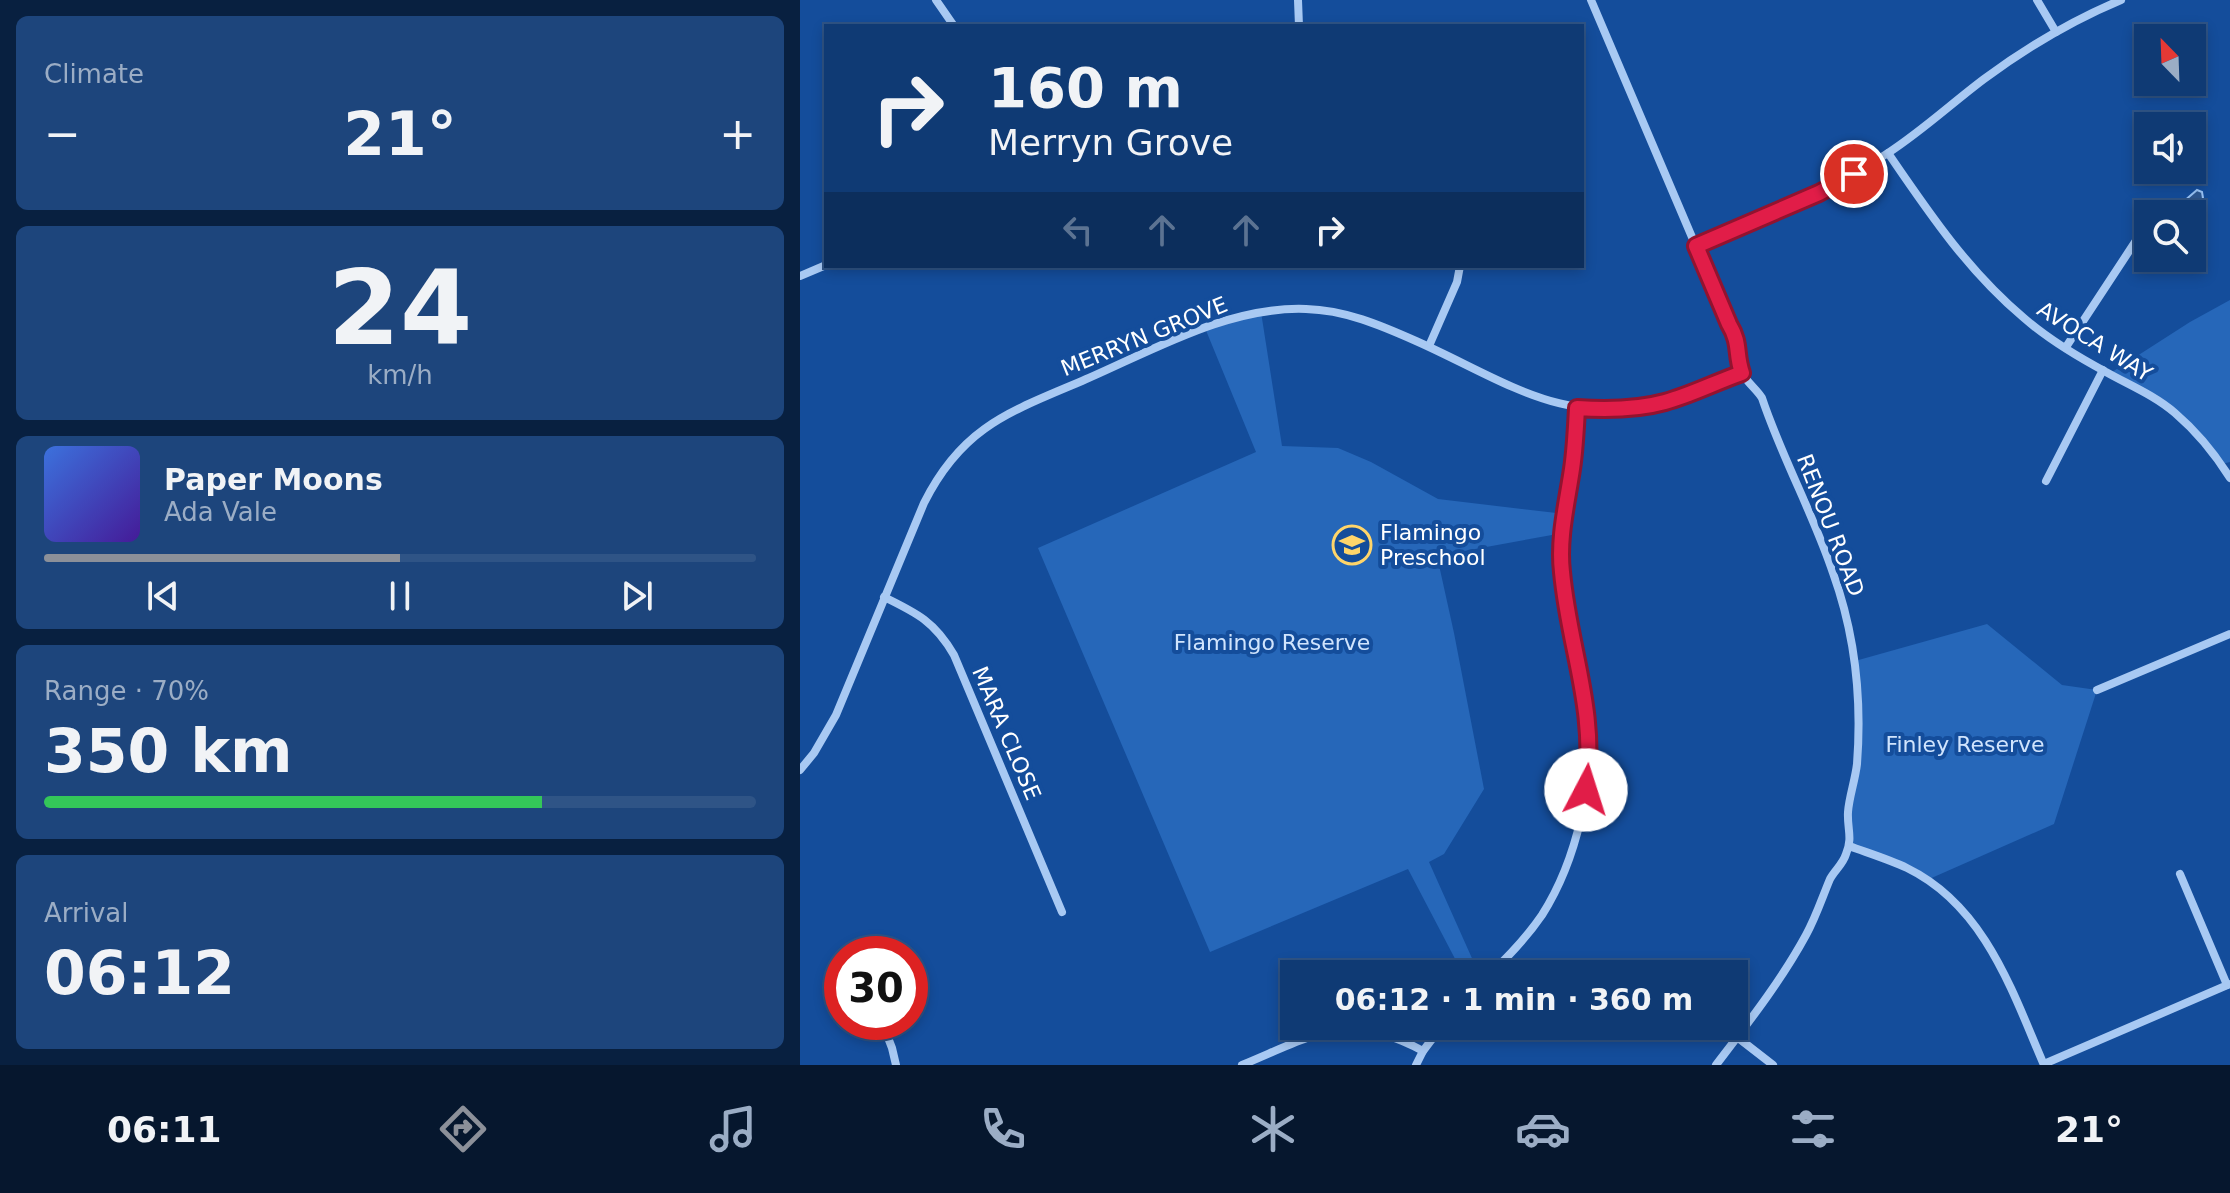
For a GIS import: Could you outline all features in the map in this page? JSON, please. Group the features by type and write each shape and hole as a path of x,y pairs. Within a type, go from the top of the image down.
{"street":[{"path":"936,0 953,24"},
{"path":"1298,0 1299,24"},
{"name":"RENOU ROAD","path":"1591,0 1736,335 1742,373 1762,398 1823,545 1841,598 1855,661 1859,715 1856,767 1848,812 1849,846 1844,861 1831,877 1806,936 1748,1022"},
{"path":"2037,0 2056,32"},
{"path":"1696,246 1819,193 1888,153 2007,62 2056,32 2121,0"},
{"name":"AVOCA WAY","path":"1888,153 1964,260 2025,319 2174,413 2202,440 2230,478"},
{"path":"2066,347 2134,244"},
{"path":"800,276 824,266"},
{"path":"1429,346 1457,282 1460,268"},
{"name":"MERRYN GROVE","path":"800,770 814,753 836,715 924,503 943,471 969,440 997,419 1017,409 1195,332 1251,314 1276,310 1325,310 1373,322 1528,395 1577,408 1619,409 1655,405 1742,373"},
{"path":"2046,481 2103,370"},
{"path":"1504,960 1542,914 1552,896 1570,854 1582,814 1589,756 1588,718 1561,558 1577,408"},
{"name":"MARA CLOSE","path":"884,597 927,620 954,655 1062,912"},
{"path":"2097,690 2230,634"},
{"path":"1849,846 1921,876 1940,889 1973,922 1999,961 2044,1064 2229,984 2180,874"},
{"path":"1242,1065 1325,1032 1349,1029 1377,1031 1423,1051"},
{"path":"889,1040 896,1065"},
{"path":"1416,1065 1431,1040"},
{"name":"RENOU ROAD","path":"1716,1065 1735,1040"},
{"path":"1741,1040 1773,1065"}],"green space":[{"path":"2230,300 2230,462 2222,464 2174,413 2109,374"},
{"name":"Flamingo Reserve","path":"1261,312 1282,446 1338,448 1371,462 1438,499 1565,514 1563,533 1437,556 1484,789 1444,854 1429,862 1473,960 1456,960 1408,869 1210,952 1038,548 1256,452 1205,328"},
{"name":"Finley Reserve","path":"1987,624 2062,685 2097,690 2054,824 1927,880 1849,846 1856,767 1855,661"}],"shaded area":[{"path":"2197,190 2202,192 2201,200 2185,200"}],"place":[{"name":"Flamingo Preschool","path":"1352,545"}],"route":[{"path":"1586,790 1588,718 1561,558 1577,408 1619,409 1655,405 1742,373 1736,335 1696,246 1819,193 1854,174"}]}
